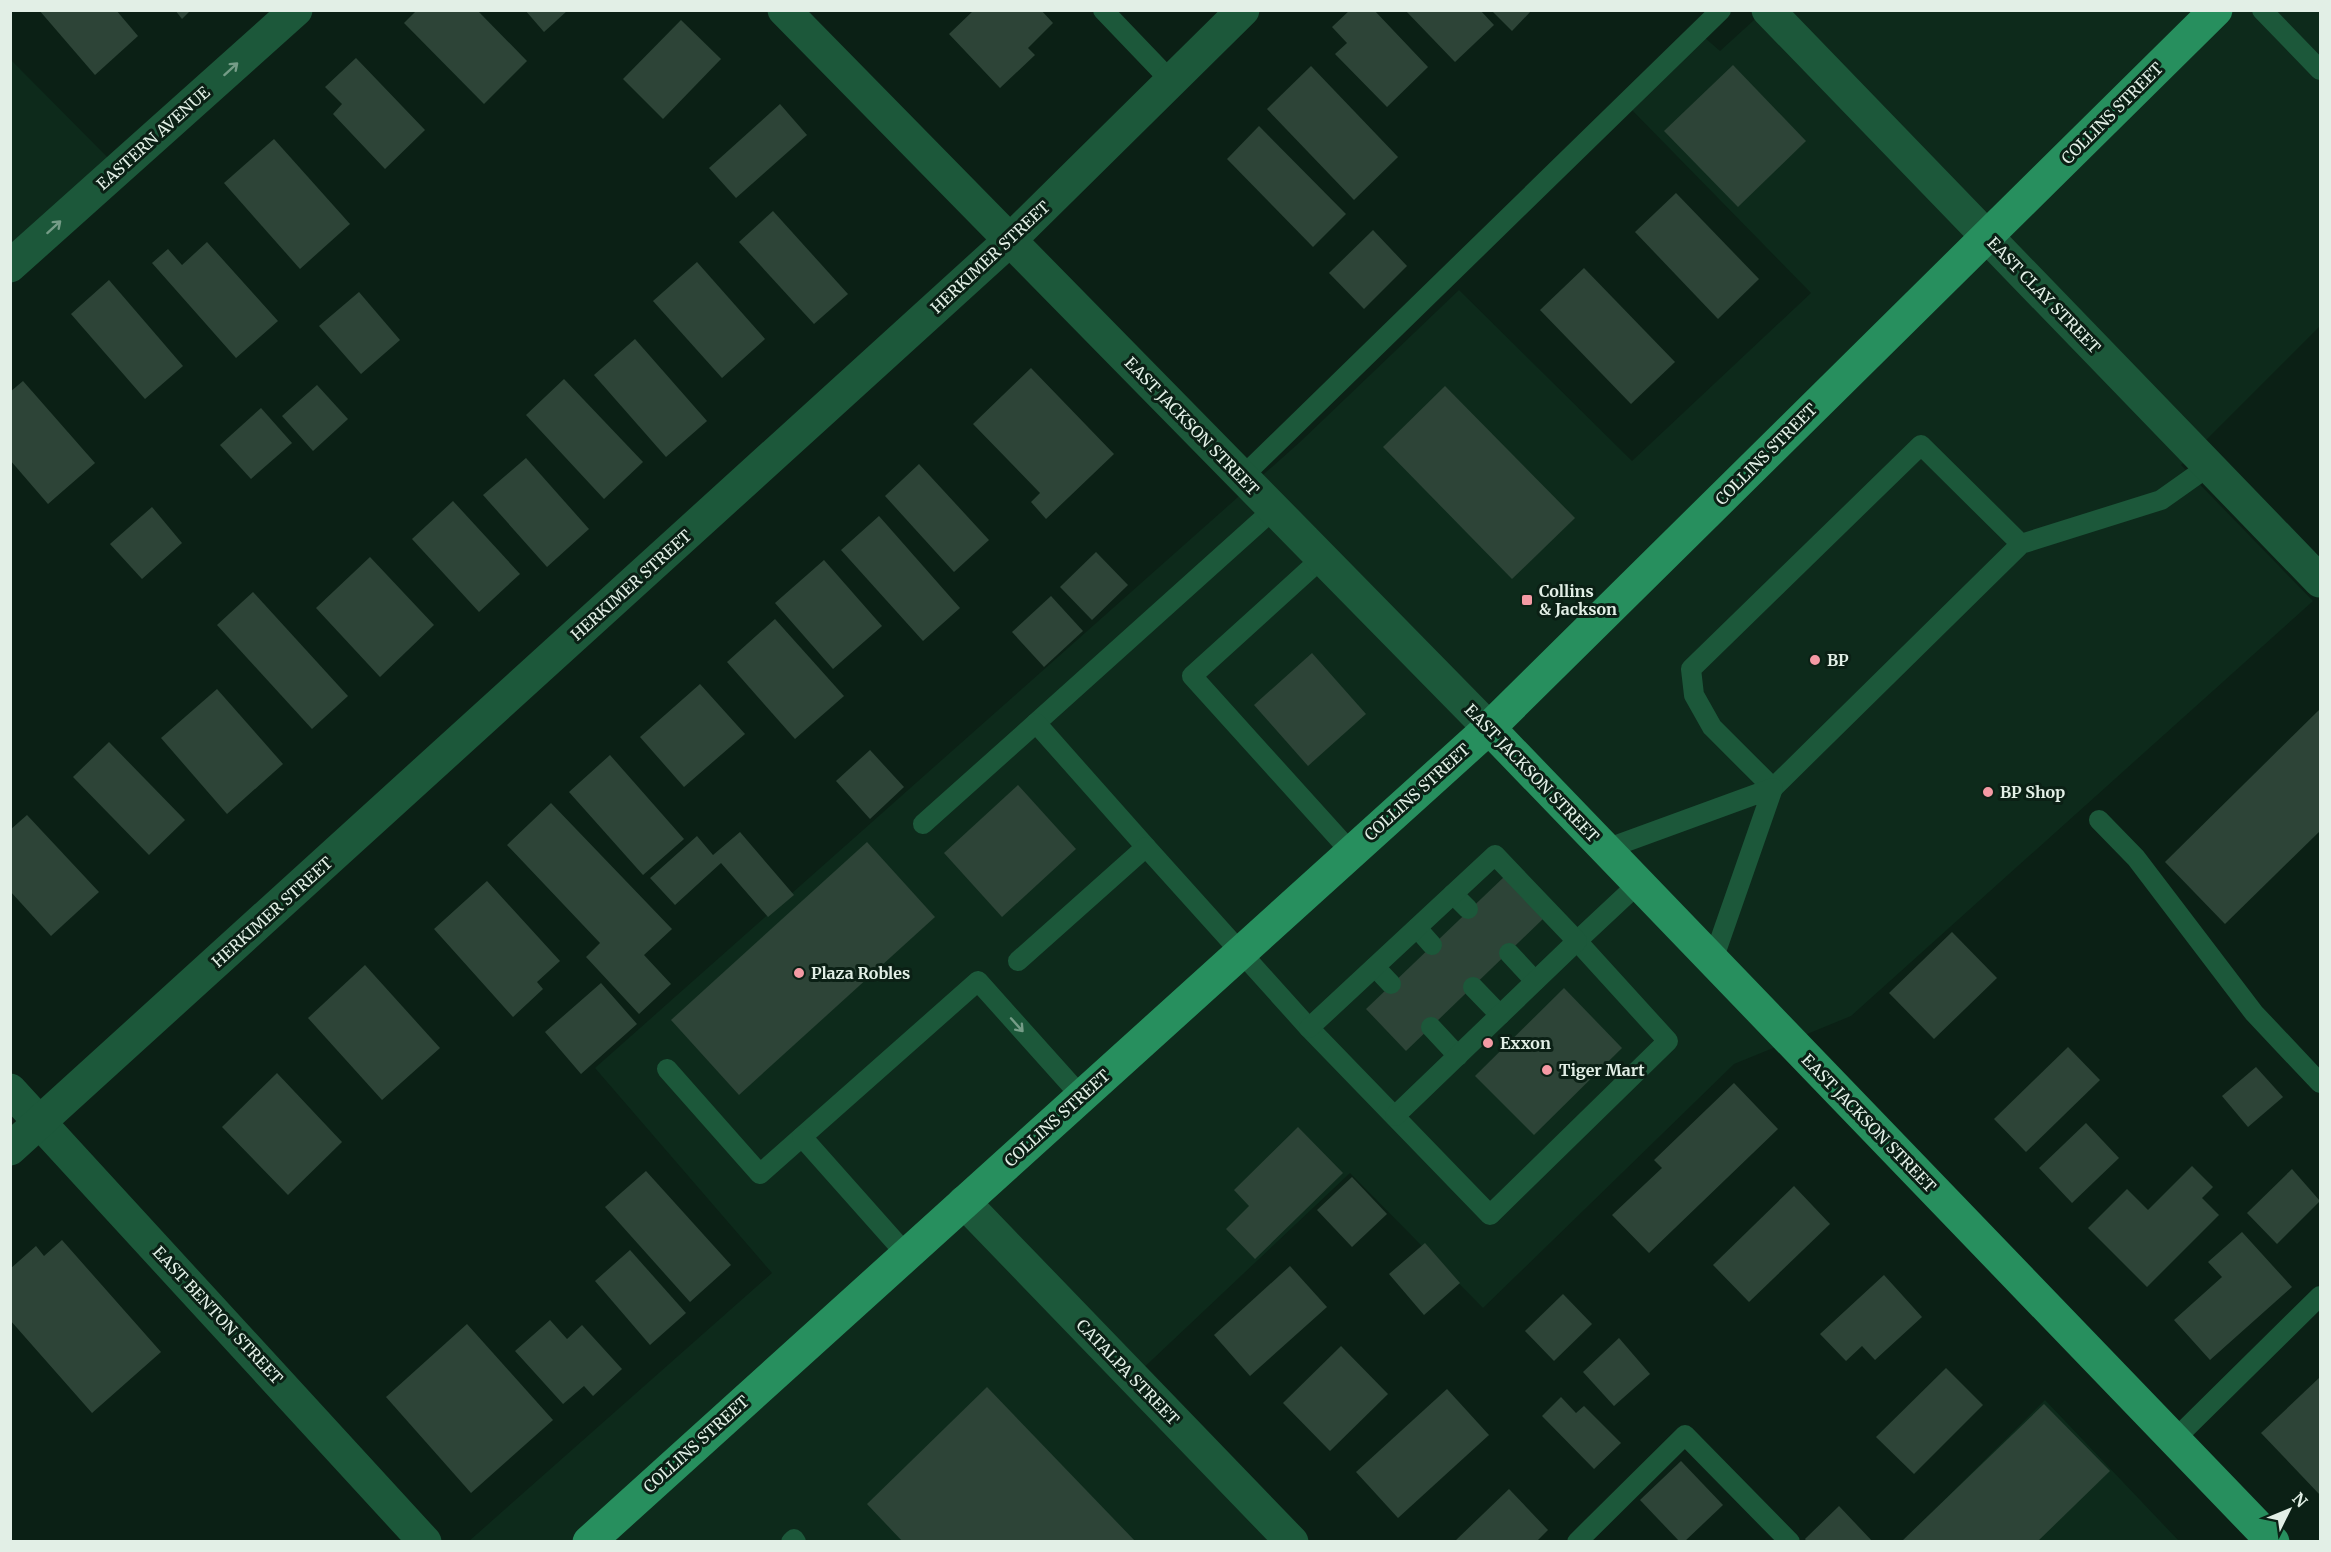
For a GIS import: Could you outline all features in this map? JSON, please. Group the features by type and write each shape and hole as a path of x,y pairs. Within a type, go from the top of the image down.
{"main road":[{"name":"COLLINS STREET","path":"599,1538 906,1254 1489,728 2216,10"},
{"name":"EAST JACKSON STREET","path":"1489,728 2273,1542"}],"street":[{"name":"EASTERN AVENUE","path":"10,266 296,10"},
{"name":"EAST JACKSON STREET","path":"784,10 1489,728"},
{"name":"HERKIMER STREET","path":"10,1149 1010,240 1243,10"},
{"name":"EAST CLAY STREET","path":"1768,10 2320,581"},
{"name":"EAST BENTON STREET","path":"10,1090 425,1542"},
{"name":"CATALPA STREET","path":"964,1202 1292,1542"}],"lane":[{"path":"1103,10 1171,81"},
{"path":"1242,477 1721,10"},
{"path":"2262,10 2320,70"},
{"path":"1773,788 1712,727 1694,695 1691,669 1921,445 2021,544"},
{"path":"1606,849 1773,788 2021,544 2161,500 2209,466"},
{"path":"923,824 1274,509"},
{"path":"1322,558 1192,676 1351,852"},
{"path":"1036,723 1309,1028 1490,1215 1668,1041 1495,855 1309,1028"},
{"path":"1713,960 1773,788"},
{"path":"2099,819 2136,858 2254,1013 2320,1083"},
{"path":"1018,961 1146,847"},
{"path":"1395,1116 1639,883"},
{"path":"1454,894 1468,909"},
{"path":"1417,928 1432,945"},
{"path":"1509,953 1535,981"},
{"path":"1375,967 1391,984"},
{"path":"668,1069 760,1174 978,981 1081,1096"},
{"path":"1473,987 1500,1015"},
{"path":"1431,1027 1458,1056"},
{"path":"802,1137 906,1254"},
{"path":"2175,1439 2320,1296"},
{"path":"1576,1542 1685,1435 1790,1542"},
{"path":"791,1542 794,1539 796,1542"}],"shaded area":[{"path":"1765,10 2320,11 2320,326 2181,465 2313,601 1851,1016 1734,1064 1483,1308 1350,1173 1136,1375 1285,1523 1267,1541 468,1542 772,1273 595,1068 1300,442 1459,290 1632,461 1811,293 1630,108 1704,37 1720,51"},
{"path":"10,59 116,166 10,259"},
{"path":"2045,1400 2179,1541 1902,1542"}],"building":[{"path":"39,10 116,10 138,36 95,75"},
{"path":"175,10 191,10 182,19"},
{"path":"417,10 477,10 527,61 484,104 404,23"},
{"path":"525,10 568,10 544,32"},
{"path":"974,10 1041,10 1053,23 1028,48 1035,55 1000,88 949,34"},
{"path":"1350,10 1374,10 1428,67 1387,107 1335,54 1347,43 1332,27"},
{"path":"1405,10 1480,10 1494,25 1455,62"},
{"path":"1491,10 1532,10 1512,31"},
{"path":"681,20 721,59 663,119 623,79"},
{"path":"356,58 425,130 385,169 333,114 342,104 325,87"},
{"path":"1733,65 1806,141 1738,207 1664,131"},
{"path":"1311,66 1398,157 1354,200 1267,109"},
{"path":"780,104 807,135 736,198 709,168"},
{"path":"1259,126 1346,214 1313,247 1227,159"},
{"path":"274,139 350,224 300,269 224,183"},
{"path":"1676,193 1759,279 1718,319 1635,232"},
{"path":"773,211 848,294 814,324 739,242"},
{"path":"1373,230 1407,266 1364,309 1329,273"},
{"path":"207,242 278,321 236,358 152,263 168,249 182,265"},
{"path":"697,262 765,339 722,378 653,301"},
{"path":"1584,268 1675,362 1631,404 1540,310"},
{"path":"109,280 183,366 145,399 71,314"},
{"path":"359,292 400,340 361,374 319,326"},
{"path":"635,339 707,421 666,457 594,375"},
{"path":"1031,368 1114,454 1046,519 1031,502 1040,493 973,424"},
{"path":"564,379 643,462 604,499 526,415"},
{"path":"23,381 95,463 48,504 10,460 10,392"},
{"path":"317,385 348,419 313,451 282,416"},
{"path":"1445,386 1575,518 1512,579 1383,447"},
{"path":"261,408 292,443 251,479 220,445"},
{"path":"526,458 589,529 547,567 483,495"},
{"path":"919,464 989,540 954,572 885,496"},
{"path":"453,501 520,574 479,612 412,539"},
{"path":"152,507 182,543 142,579 110,544"},
{"path":"879,516 960,608 923,641 841,550"},
{"path":"1096,552 1128,585 1092,620 1060,587"},
{"path":"370,557 434,625 380,677 316,608"},
{"path":"824,560 882,626 833,669 775,603"},
{"path":"253,592 348,696 312,729 217,625"},
{"path":"1051,596 1083,631 1044,667 1012,632"},
{"path":"775,619 844,696 795,739 727,662"},
{"path":"1312,653 1366,714 1308,766 1254,705"},
{"path":"700,684 745,734 684,787 640,737"},
{"path":"217,689 283,764 227,814 161,738"},
{"path":"2320,709 2320,831 2225,924 2165,862"},
{"path":"109,742 185,820 149,855 73,777"},
{"path":"870,750 904,787 870,819 836,781"},
{"path":"610,755 684,839 643,875 569,792"},
{"path":"1018,785 1076,849 1002,917 944,853"},
{"path":"551,803 672,929 644,955 671,984 639,1014 586,957 600,943 507,845"},
{"path":"27,815 99,892 51,936 10,891 10,830"},
{"path":"740,832 794,895 768,917 721,863 675,905 650,878 697,836 713,855"},
{"path":"867,842 935,917 739,1095 671,1020"},
{"path":"1505,876 1545,917 1406,1051 1366,1009"},
{"path":"487,881 560,961 537,982 543,989 513,1017 434,929"},
{"path":"1952,932 1997,978 1934,1039 1889,993"},
{"path":"365,965 440,1048 382,1100 308,1018"},
{"path":"601,983 637,1024 581,1074 545,1032"},
{"path":"1564,988 1622,1048 1534,1135 1475,1076"},
{"path":"2068,1047 2100,1080 2026,1152 1994,1119"},
{"path":"2256,1067 2283,1097 2248,1127 2222,1096"},
{"path":"277,1073 342,1142 288,1195 222,1127"},
{"path":"1734,1083 1778,1129 1649,1253 1612,1215 1662,1168 1654,1160"},
{"path":"2086,1123 2119,1158 2072,1203 2039,1168"},
{"path":"1298,1127 1343,1173 1255,1259 1226,1229 1249,1206 1234,1190"},
{"path":"2192,1166 2213,1187 2202,1198 2219,1215 2147,1287 2088,1228 2127,1189 2148,1210"},
{"path":"2292,1169 2320,1201 2277,1244 2247,1213"},
{"path":"646,1171 731,1265 690,1302 605,1207"},
{"path":"1352,1177 1387,1214 1352,1247 1317,1210"},
{"path":"1794,1186 1830,1224 1749,1302 1713,1265"},
{"path":"2242,1232 2292,1287 2210,1360 2174,1320 2222,1277 2208,1262"},
{"path":"62,1240 161,1352 92,1413 10,1320 10,1269 36,1246 44,1256"},
{"path":"1425,1243 1460,1283 1424,1315 1389,1274"},
{"path":"630,1250 686,1313 650,1345 595,1281"},
{"path":"1290,1266 1327,1307 1250,1376 1214,1335"},
{"path":"1884,1275 1922,1317 1875,1360 1862,1346 1846,1361 1820,1334"},
{"path":"1563,1294 1592,1324 1554,1361 1525,1331"},
{"path":"550,1320 567,1339 582,1325 622,1369 593,1396 584,1386 563,1404 515,1351"},
{"path":"467,1324 553,1420 471,1493 386,1397"},
{"path":"1619,1338 1650,1374 1614,1406 1583,1372"},
{"path":"1341,1346 1388,1394 1330,1451 1283,1403"},
{"path":"1946,1368 1983,1405 1914,1474 1876,1437"},
{"path":"2319,1378 2320,1380 2320,1495 2261,1433"},
{"path":"987,1387 1136,1542 903,1542 867,1504"},
{"path":"1447,1389 1489,1435 1398,1518 1356,1472"},
{"path":"1561,1397 1576,1413 1584,1406 1621,1443 1594,1469 1542,1416"},
{"path":"2044,1404 2110,1471 2037,1542 1901,1542"},
{"path":"1681,1461 1723,1505 1684,1542 1680,1542 1640,1500"},
{"path":"1509,1489 1548,1530 1536,1542 1454,1542"},
{"path":"1839,1506 1873,1542 1807,1542 1805,1539"}],"place":[{"name":"Collins & Jackson","path":"1527,600"},
{"name":"BP","path":"1815,660"},
{"name":"BP Shop","path":"1988,792"},
{"name":"Plaza Robles","path":"799,973"},
{"name":"Exxon","path":"1488,1043"},
{"name":"Tiger Mart","path":"1547,1070"}]}
